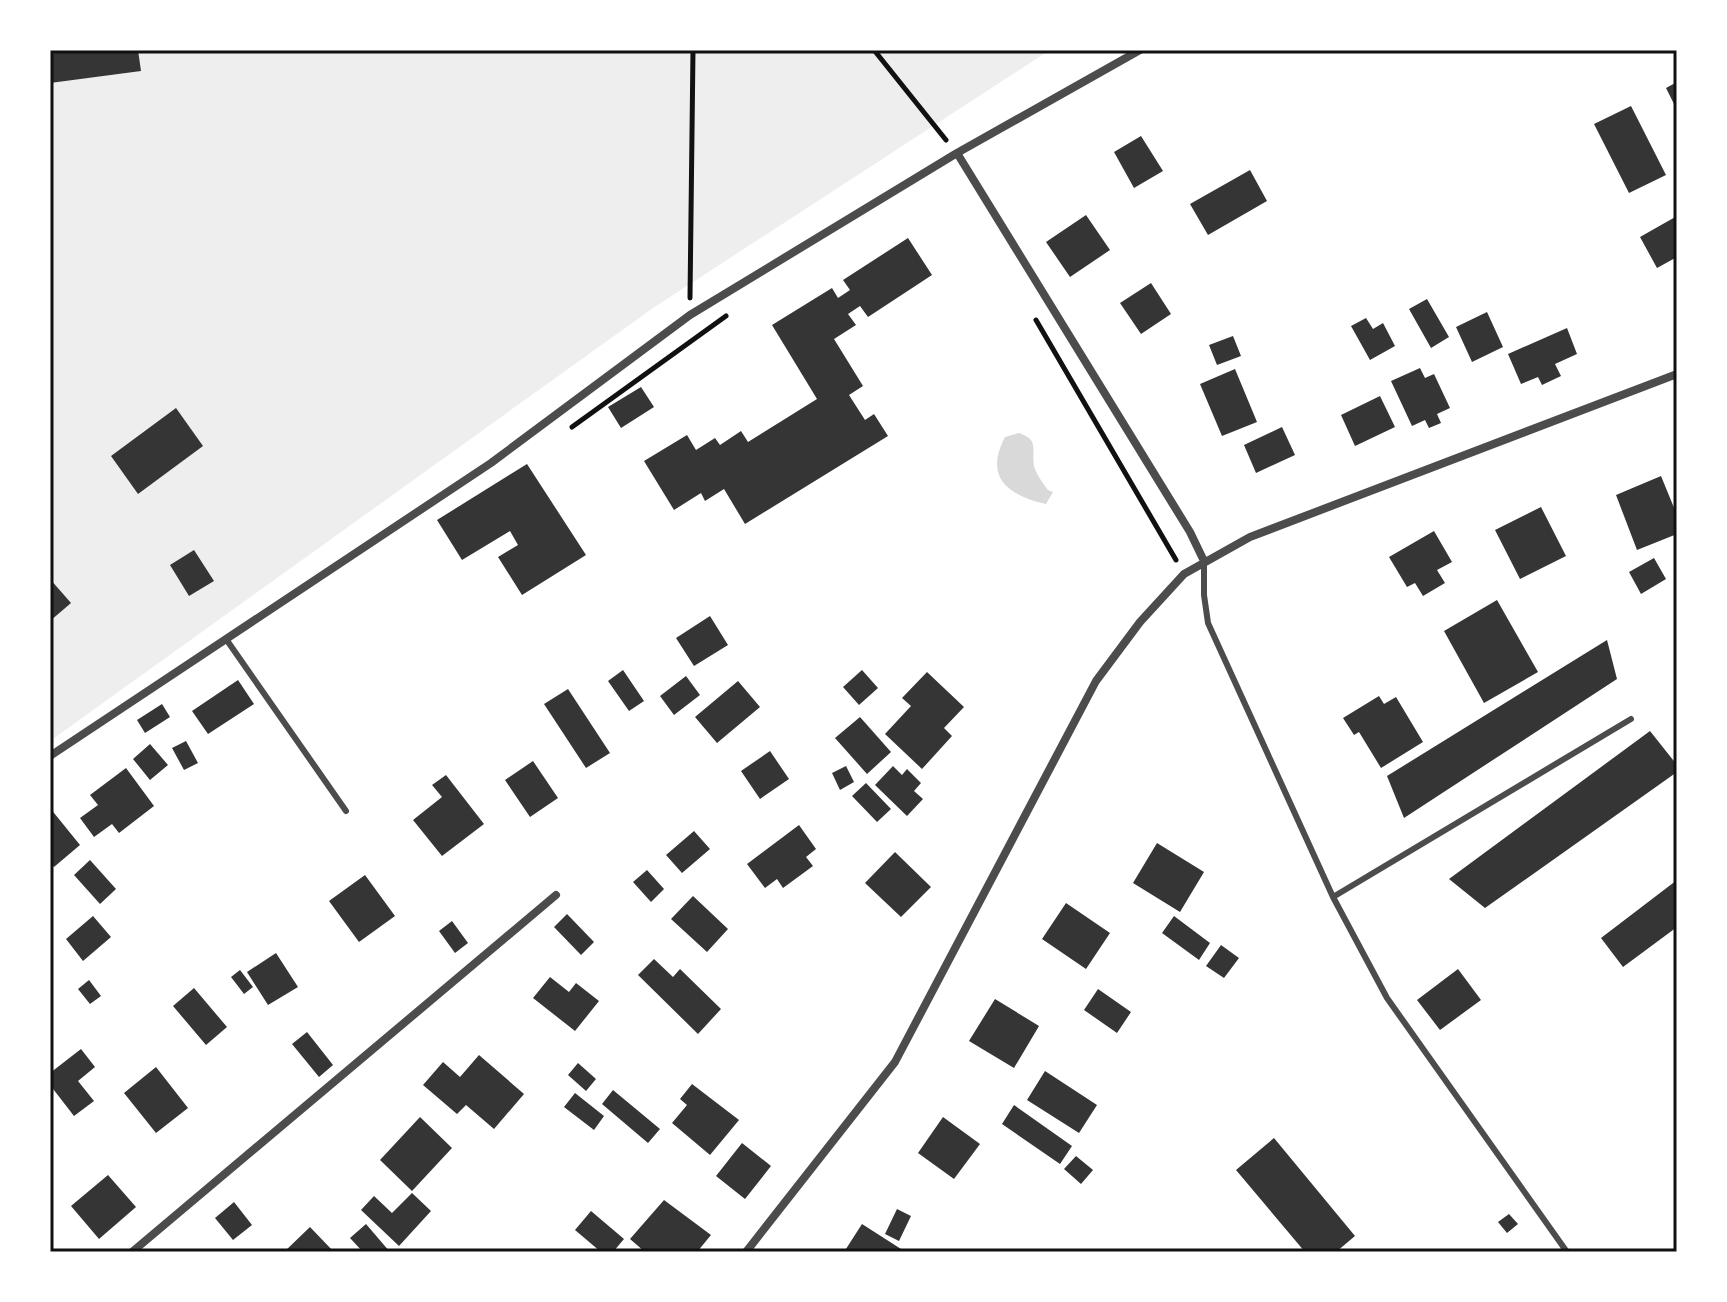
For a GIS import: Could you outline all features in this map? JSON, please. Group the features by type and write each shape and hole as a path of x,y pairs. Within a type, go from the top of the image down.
{"street":[{"path":"50,756 491,463 690,315 957,153 1140,50"},
{"path":"957,153 1190,532 1204,561"},
{"path":"746,1252 895,1062 1096,681 1140,622 1184,574 1250,537 1677,374"},
{"path":"132,1252 556,895"}],"lane":[{"path":"1204,561 1208,623 1333,897 1387,998 1567,1252"},
{"path":"226,639 346,811"},
{"path":"1333,897 1631,719"}],"path":[{"path":"690,315 693,50"},
{"path":"874,50 957,153"},
{"path":"563,434 733,311"},
{"path":"1032,312 1184,574"}],"shaded area":[{"path":"50,50 1050,50 653,308 50,741"},
{"path":"1019,433 1032,442 1035,469 1048,490 1053,492 1046,504 1010,489 998,473 999,451 1005,437"}],"building":[{"path":"50,50 138,50 141,71 50,83"},
{"path":"1677,82 1677,110 1666,88"},
{"path":"1631,106 1666,175 1629,193 1594,124"},
{"path":"1141,136 1163,171 1134,188 1114,152"},
{"path":"1250,170 1267,201 1208,235 1190,204"},
{"path":"1086,215 1110,250 1070,277 1046,242"},
{"path":"1677,216 1677,257 1657,268 1640,237"},
{"path":"908,238 932,275 868,317 860,306 848,314 856,325 834,339 863,386 849,395 865,420 874,414 888,436 745,524 724,489 705,501 701,493 674,510 644,461 687,435 696,450 715,438 720,445 741,431 748,442 817,399 772,325 832,288 838,298 850,290 843,280"},
{"path":"1151,283 1171,314 1141,334 1120,303"},
{"path":"1427,299 1449,337 1431,348 1409,309"},
{"path":"1487,312 1503,347 1472,362 1456,327"},
{"path":"1366,318 1373,329 1383,323 1395,346 1370,360 1351,326"},
{"path":"1567,328 1577,354 1555,364 1561,376 1542,385 1538,377 1521,384 1508,354"},
{"path":"1233,336 1241,356 1217,365 1209,345"},
{"path":"1420,368 1425,378 1434,374 1450,408 1437,414 1441,423 1429,428 1425,420 1412,426 1391,381"},
{"path":"1235,369 1257,422 1222,436 1200,384"},
{"path":"641,387 654,407 621,428 608,407"},
{"path":"1380,396 1395,427 1355,446 1341,415"},
{"path":"176,408 203,446 138,494 111,456"},
{"path":"1282,427 1295,455 1256,473 1244,445"},
{"path":"527,464 586,555 522,595 498,557 518,545 510,531 462,560 437,520"},
{"path":"1661,476 1677,515 1677,534 1637,550 1616,495"},
{"path":"1541,507 1566,556 1520,579 1495,530"},
{"path":"1434,531 1452,562 1437,570 1445,583 1423,596 1415,583 1407,587 1389,557"},
{"path":"194,550 214,581 189,596 170,565"},
{"path":"1654,558 1666,579 1641,594 1629,572"},
{"path":"50,579 71,603 50,621"},
{"path":"1497,600 1538,672 1484,703 1444,631"},
{"path":"710,616 728,645 694,666 676,638"},
{"path":"1607,640 1617,679 1404,818 1387,776"},
{"path":"623,670 644,701 629,711 608,681"},
{"path":"862,670 878,688 859,705 843,687"},
{"path":"927,672 964,707 944,728 952,736 922,769 885,734 911,706 902,698"},
{"path":"686,676 700,695 674,715 660,696"},
{"path":"238,680 254,704 208,734 192,711"},
{"path":"738,681 760,707 717,743 695,717"},
{"path":"568,689 610,753 586,768 544,704"},
{"path":"1379,696 1384,704 1396,697 1423,742 1381,768 1359,732 1354,735 1343,718"},
{"path":"162,704 170,717 145,733 137,720"},
{"path":"860,717 891,752 867,774 835,738"},
{"path":"1650,731 1677,765 1677,772 1485,908 1449,879"},
{"path":"186,741 198,763 184,770 172,748"},
{"path":"150,744 168,765 150,780 133,759"},
{"path":"770,751 789,779 760,799 741,771"},
{"path":"533,761 558,798 530,817 505,780"},
{"path":"846,766 854,782 840,790 832,773"},
{"path":"893,766 902,775 907,769 921,783 914,791 923,799 907,816 875,785"},
{"path":"126,768 154,806 119,833 112,824 94,837 80,818 98,805 90,795"},
{"path":"446,775 484,824 442,856 413,820 442,797 432,785"},
{"path":"866,783 891,809 877,822 852,796"},
{"path":"50,808 80,845 54,867 50,861"},
{"path":"799,825 816,849 806,857 813,866 783,888 777,879 765,888 747,864"},
{"path":"694,831 710,849 682,873 666,855"},
{"path":"1157,843 1204,872 1180,912 1133,883"},
{"path":"895,852 931,887 901,917 865,883"},
{"path":"90,860 116,889 100,904 74,875"},
{"path":"647,870 664,889 651,902 633,882"},
{"path":"365,875 395,916 359,942 329,901"},
{"path":"1677,880 1677,927 1623,967 1601,938"},
{"path":"693,896 728,929 707,952 671,919"},
{"path":"1066,903 1110,933 1086,969 1042,939"},
{"path":"567,914 594,942 581,955 554,927"},
{"path":"93,916 111,937 83,961 66,939"},
{"path":"1174,916 1210,943 1199,960 1162,933"},
{"path":"452,921 468,943 455,953 439,931"},
{"path":"1221,945 1239,958 1224,978 1206,966"},
{"path":"276,953 298,987 268,1005 247,972"},
{"path":"654,959 673,977 680,969 721,1009 698,1034 638,975"},
{"path":"1458,969 1481,1000 1440,1030 1417,1000"},
{"path":"240,970 253,987 244,994 231,977"},
{"path":"550,977 569,992 576,983 599,1001 575,1031 533,998"},
{"path":"89,980 101,996 90,1004 78,989"},
{"path":"194,988 227,1027 206,1045 173,1006"},
{"path":"1098,989 1131,1012 1117,1033 1084,1010"},
{"path":"995,999 1039,1026 1014,1068 969,1041"},
{"path":"307,1032 333,1065 319,1077 292,1044"},
{"path":"81,1049 95,1067 78,1081 94,1101 74,1116 50,1085 50,1073"},
{"path":"479,1055 524,1094 494,1129 466,1105 457,1114 423,1085 443,1062 460,1077"},
{"path":"578,1063 596,1079 586,1091 568,1075"},
{"path":"156,1067 188,1108 156,1133 124,1093"},
{"path":"1045,1071 1097,1105 1079,1133 1027,1100"},
{"path":"692,1084 739,1120 710,1155 672,1123 687,1105 680,1099"},
{"path":"613,1090 660,1129 648,1143 602,1104"},
{"path":"575,1093 604,1116 594,1130 564,1107"},
{"path":"1014,1105 1072,1146 1060,1164 1002,1124"},
{"path":"420,1117 452,1148 412,1191 380,1160"},
{"path":"943,1117 980,1144 954,1179 918,1153"},
{"path":"1274,1138 1355,1236 1336,1252 1305,1252 1236,1170"},
{"path":"742,1143 771,1166 745,1199 716,1176"},
{"path":"1076,1156 1093,1170 1081,1184 1064,1169"},
{"path":"108,1175 136,1207 99,1239 71,1206"},
{"path":"412,1193 431,1211 399,1246 361,1210 374,1196 392,1213"},
{"path":"664,1200 711,1235 697,1252 665,1252 661,1249 645,1252 630,1239"},
{"path":"234,1202 252,1225 233,1240 215,1218"},
{"path":"897,1209 911,1216 899,1241 885,1234"},
{"path":"591,1211 624,1239 613,1252 601,1252 575,1230"},
{"path":"1509,1214 1518,1224 1507,1233 1498,1222"},
{"path":"366,1224 390,1252 363,1252 350,1238"},
{"path":"862,1224 901,1249 899,1252 844,1252"},
{"path":"310,1227 334,1252 284,1252"}]}
